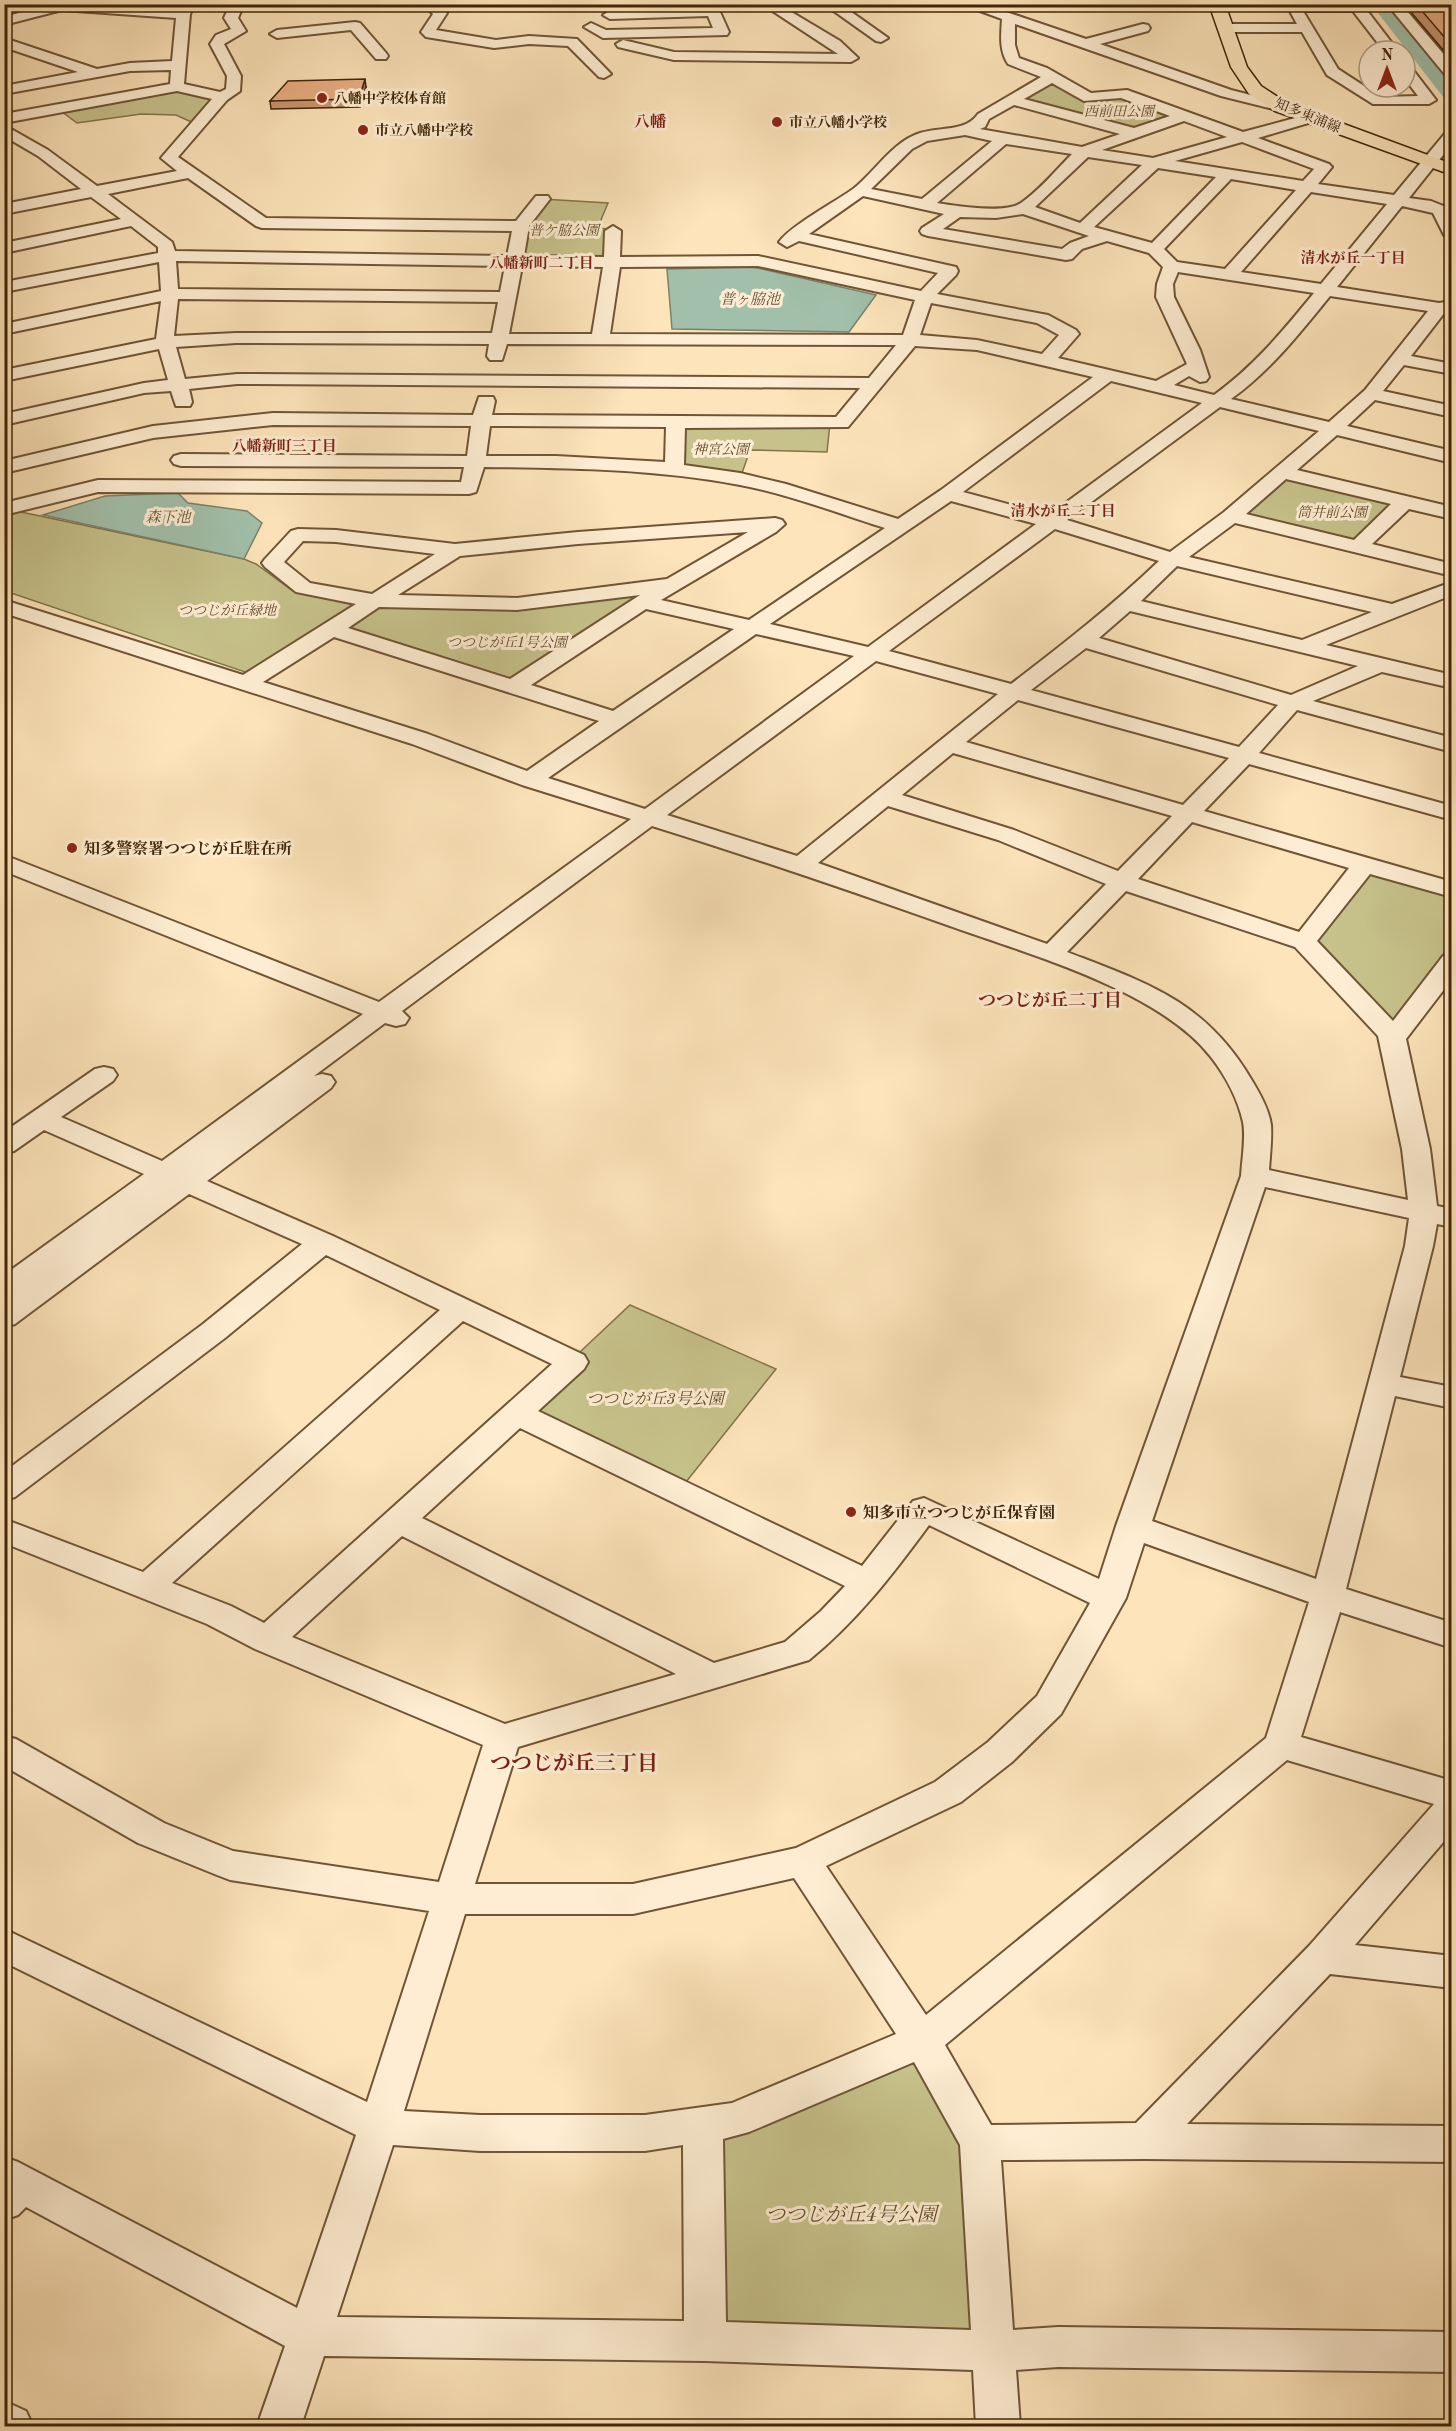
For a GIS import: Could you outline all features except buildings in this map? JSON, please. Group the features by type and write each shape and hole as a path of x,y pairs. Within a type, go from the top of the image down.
{"main road":[{"name":"知多東浦線","path":"1217,4 1239,67 1249,85 1281,107 1439,163"}],"street":[{"path":"237,4 231,18 285,49"},
{"path":"429,4 440,13 428,32 431,34 487,41 494,44 529,40 572,42 604,74"},
{"path":"597,31 625,44 674,56 851,58 835,44 768,4"},
{"path":"830,4 881,38"},
{"path":"967,4 1226,93 1281,107"},
{"path":"1393,4 1452,74"},
{"path":"4,21 62,6 186,9 177,87"},
{"path":"1357,88 1332,72 1293,6 1356,6 1382,39"},
{"path":"1008,17 1032,8"},
{"path":"572,42 576,34 597,31 722,32 713,12 608,10 597,31"},
{"path":"1008,17 1012,61 1042,71 1089,99 1122,93 1324,166 1229,275"},
{"path":"1083,44 1143,28"},
{"path":"1225,28 1305,28"},
{"path":"381,56 363,35 319,39 312,31 257,32 221,38 217,44 234,76 233,91 222,97 169,158 262,223 521,226"},
{"path":"4,42 97,74"},
{"path":"4,90 130,67 180,65"},
{"path":"12,74 41,84"},
{"path":"758,261 860,191 907,146 923,137 965,130 980,124 983,117 1051,77"},
{"path":"1375,99 1378,101 1429,100 1417,84"},
{"path":"4,118 177,87 222,97"},
{"path":"1012,100 1135,133"},
{"path":"4,467 153,432 189,426 273,419 841,423 910,340 925,297 982,241 1085,151 1183,116"},
{"path":"1083,230 1155,162 1310,118"},
{"path":"4,129 43,153 166,245 170,294 164,330 189,426 177,486"},
{"path":"965,130 1003,139 1431,206 1440,210 1452,234"},
{"path":"4,1317 176,1178 659,820 871,654 1060,524 1225,403 1267,376 1298,346 1333,292 1404,202 1439,163 1452,134"},
{"path":"926,204 1003,139"},
{"path":"7,206 190,173"},
{"path":"1155,249 1228,174"},
{"path":"860,191 957,212 996,213 1018,210 1104,236 1138,242 1155,249 1172,266 1333,292 1445,307"},
{"path":"4,509 98,486 469,488 477,463 481,420 521,226 542,199"},
{"path":"893,258 957,212"},
{"path":"4,248 134,221"},
{"path":"600,339 612,262 613,231"},
{"path":"796,236 950,271 948,273"},
{"path":"919,238 982,241 1066,255 1076,246 1104,236"},
{"path":"5,287 167,256 612,262 758,261 925,297 1042,318 1070,334 1046,360"},
{"path":"1158,387 1191,368 1200,377 1191,350 1165,297 1165,284 1172,266"},
{"path":"5,287 41,321"},
{"path":"4,329 170,294 508,297"},
{"path":"801,865 887,798 1013,693 1083,640 1126,604 1173,558 1231,516 1334,428 1371,394 1434,316 1445,307"},
{"path":"4,376 166,342 283,337 910,340 977,345 1452,457"},
{"path":"1399,359 1452,369"},
{"path":"530,780 616,718 948,494 1107,375"},
{"path":"4,420 144,388 237,379 876,383"},
{"path":"1371,394 1452,412"},
{"path":"674,470 676,422"},
{"path":"181,460 556,462 674,470 740,479 822,501 901,526"},
{"path":"1282,472 1452,513"},
{"path":"948,494 1173,558 1393,611"},
{"path":"514,686 671,585 795,512 822,501"},
{"path":"1358,547 1405,502"},
{"path":"1231,516 1452,570"},
{"path":"671,585 516,604 375,601 303,588 272,563 298,535 336,536 455,550 578,538 775,524"},
{"path":"659,820 894,659 1060,524"},
{"path":"245,684 455,550"},
{"path":"1305,646 1448,592"},
{"path":"643,602 894,659 1452,813"},
{"path":"1126,604 1452,682"},
{"path":"4,606 420,739 530,780 801,865 1051,954 1140,989 1194,1023 1221,1052 1246,1093 1257,1123 1255,1176 1132,1526 1109,1598 1049,1705 1000,1752 948,1792 803,1861 633,1899 452,1899 230,1865 151,1833 4,1749"},
{"path":"331,629 616,718"},
{"path":"1083,640 1292,702 1452,745"},
{"path":"1051,954 1244,756 1292,702 1381,664"},
{"path":"950,745 1452,890"},
{"path":"4,1944 379,2127 480,2133 645,2133 735,2120 922,2041 1281,1745 1328,1596 1419,1246 1438,1215 1416,1149 1393,1039 1304,942 1120,881 1006,835 887,798"},
{"path":"4,862 393,1017"},
{"path":"1304,942 1364,866"},
{"path":"1393,1039 1450,966"},
{"path":"4,1145 104,1075"},
{"path":"42,1119 323,1242 573,1362 267,1640"},
{"path":"1255,1176 1438,1215"},
{"path":"4,1290 176,1178"},
{"path":"4,1489 214,1331 323,1242"},
{"path":"148,1586 460,1308"},
{"path":"1382,1383 1452,1398"},
{"path":"515,1413 868,1583"},
{"path":"4,1530 219,1615 267,1640 503,1738 797,1651 825,1631 868,1583 924,1509 1109,1598"},
{"path":"398,1520 710,1676"},
{"path":"1132,1526 1328,1596 1452,1636"},
{"path":"279,2427 379,2127 503,1738"},
{"path":"1281,1745 1452,1795"},
{"path":"1145,2141 1322,1957 1452,1807"},
{"path":"803,1861 922,2041 980,2142 999,2427"},
{"path":"1322,1957 1452,1972"},
{"path":"703,2124 705,2341"},
{"path":"980,2142 1452,2144"},
{"path":"10,2187 308,2336 705,2341 993,2351 1058,2347 1452,2352"},
{"path":"4,2422 11,2427"}],"green space":[{"name":"西前田公園","path":"1051,77 1089,98 1122,93 1183,116 1135,133 1012,100"},
{"path":"177,87 222,97 198,125 176,115 141,114 77,123 58,109"},
{"name":"普ケ脇公園","path":"542,199 608,203 598,227 613,231 612,262 515,260 521,226"},
{"name":"神宮公園","path":"676,422 830,423 827,452 750,450 740,479 674,470"},
{"name":"筒井前公園","path":"1282,472 1405,502 1358,547 1231,516"},
{"name":"つつじが丘緑地","path":"21,512 244,559 256,564 293,591 355,605 248,673 5,591 5,515"},
{"name":"つつじが丘1号公園","path":"645,592 515,678 345,626 374,606"},
{"path":"1372,872 1451,895 1451,943 1397,1021 1390,1020 1318,946 1316,937 1363,874"},
{"name":"つつじが丘3号公園","path":"630,1305 776,1369 678,1492 515,1413"},
{"name":"つつじが丘4号公園","path":"922,2041 980,2143 993,2351 705,2341 703,2124"}],"water":[{"name":"普ヶ脇池","path":"753,267 876,295 849,332 672,329 667,269"},
{"name":"森下池","path":"178,493 188,503 247,511 262,523 244,559 43,515 105,496"}],"waterway":[{"path":"1381,4 1452,93"}],"place":[{"name":"八幡中学校体育館","path":"322,98"},
{"name":"市立八幡小学校","path":"777,122"},
{"name":"市立八幡中学校","path":"363,130"},
{"name":"知多警察署つつじが丘駐在所","path":"72,848"},
{"name":"知多市立つつじが丘保育園","path":"851,1512"}],"district":[{"name":"八幡","path":"650,121"},
{"name":"清水が丘一丁目","path":"1353,258"},
{"name":"八幡新町二丁目","path":"541,263"},
{"name":"八幡新町三丁目","path":"284,446"},
{"name":"清水が丘二丁目","path":"1063,511"},
{"name":"つつじが丘二丁目","path":"1050,1000"},
{"name":"つつじが丘三丁目","path":"574,1763"}]}
